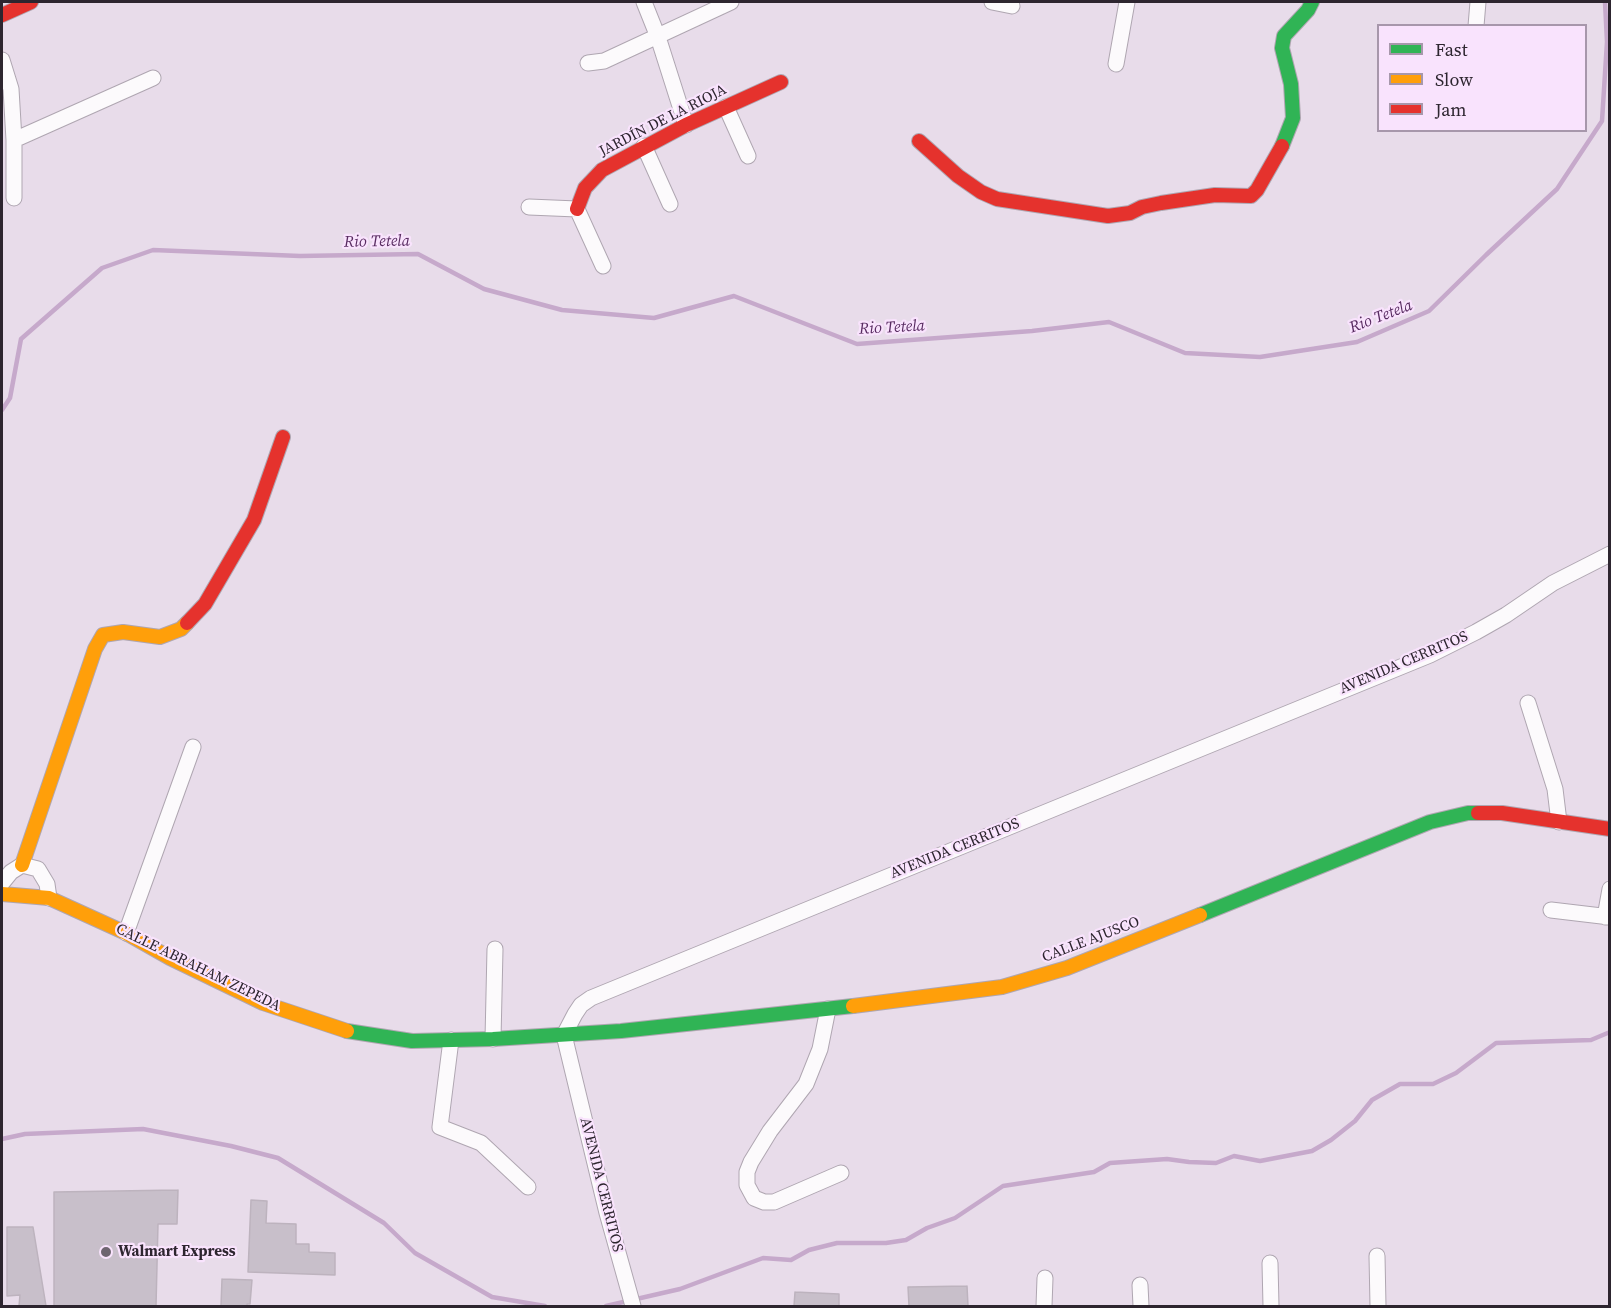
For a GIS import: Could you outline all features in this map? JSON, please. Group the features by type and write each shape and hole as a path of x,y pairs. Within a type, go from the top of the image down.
{"street":[{"path":"2,15 32,2"},
{"path":"644,2 658,37 686,125"},
{"path":"588,63 604,61 731,2"},
{"path":"992,2 1012,6"},
{"path":"1116,64 1127,2"},
{"path":"919,141 958,176 981,192 997,198 1108,216 1130,213 1142,207 1161,203 1215,195 1251,196 1257,190 1283,143 1293,118 1292,84 1282,48 1284,36 1308,10 1312,2"},
{"path":"1476,24 1478,2"},
{"path":"2,60 11,89 14,198"},
{"path":"14,140 153,78"},
{"name":"JARDÍN DE LA RIOJA","path":"577,209 585,188 602,170 686,125 781,82"},
{"path":"726,107 748,156"},
{"path":"644,146 670,204"},
{"path":"529,207 577,209 603,266"},
{"path":"2,883 11,872 22,865 95,649 103,634 123,632 160,637 181,629 205,604 254,520 283,437"},
{"name":"AVENIDA CERRITOS","path":"633,1306 607,1213 564,1035 581,1005 591,998 1430,655 1506,615 1553,583 1610,554"},
{"path":"1528,703 1556,789 1559,822"},
{"path":"126,933 193,747"},
{"name":"CALLE AJUSCO","path":"564,1035 828,1009 1002,987 1040,977 1430,822 1468,813 1502,813 1610,829"},
{"path":"22,865 38,869 46,884 49,897"},
{"path":"1551,910 1607,917 1610,889"},
{"name":"CALLE ABRAHAM ZEPEDA","path":"2,894 49,897 126,933 170,958 263,1003 334,1027 412,1041 564,1035"},
{"path":"493,1039 495,949"},
{"path":"828,1009 820,1049 806,1084 770,1131 751,1162 747,1172 747,1185 754,1198 764,1202 774,1202 841,1173"},
{"path":"451,1040 441,1127 481,1143 528,1187"},
{"path":"1377,1256 1378,1306"},
{"path":"1270,1263 1271,1306"},
{"path":"1044,1306 1045,1278"},
{"path":"1140,1285 1142,1306"}],"building":[{"name":"Walmart Express","path":"178,1190 177,1224 158,1224 156,1306 54,1306 54,1192"},
{"path":"251,1200 267,1201 266,1223 296,1224 296,1244 309,1244 309,1252 335,1253 335,1275 248,1272"},
{"path":"7,1227 33,1227 46,1306 19,1306 20,1295 7,1296"},
{"path":"222,1279 252,1280 250,1304 221,1306"},
{"path":"967,1286 968,1306 909,1306 908,1287"},
{"path":"795,1292 839,1294 839,1306 794,1306"}],"waterway":[{"name":"Rio Tetela","path":"2,410 10,398 21,339 102,268 153,250 300,256 418,254 484,289 562,310 654,318 734,296 857,344 1032,331 1109,322 1185,353 1260,357 1357,342 1429,311 1557,189 1602,121 1607,42 1605,2"},
{"path":"606,1306 680,1289 763,1258 791,1260 809,1250 837,1243 886,1243 906,1240 927,1228 955,1218 1003,1186 1094,1172 1110,1163 1167,1159 1216,1163 1234,1156 1260,1161 1312,1151 1331,1140 1355,1121 1372,1100 1400,1084 1433,1084 1456,1073 1496,1043 1591,1040 1610,1032"},
{"path":"2,1139 25,1134 143,1129 231,1146 278,1158 384,1223 415,1253 492,1297 545,1306"}],"traffic: fast":[{"path":"1282,146 1293,118 1291,84 1282,48 1284,36 1308,10 1312,2"},
{"path":"1200,915 1430,822 1468,813 1478,813"},
{"path":"347,1031 412,1041 493,1039 621,1031 853,1006"}],"traffic: slow":[{"path":"22,865 95,649 103,635 123,632 160,637 181,629 187,623"},
{"path":"2,894 49,898 126,933 170,958 263,1003 347,1031"},
{"path":"853,1006 1002,987 1067,968 1200,915"}],"traffic: jam":[{"path":"2,15 31,2"},
{"path":"577,209 585,188 602,170 686,125 781,82"},
{"path":"919,141 958,176 981,192 997,199 1108,216 1130,213 1142,207 1161,203 1215,195 1251,196 1257,190 1282,146"},
{"path":"187,623 205,604 254,520 283,437"},
{"path":"1478,813 1502,813 1610,829"}],"place":[{"name":"Walmart Express","path":"106,1252"}]}
